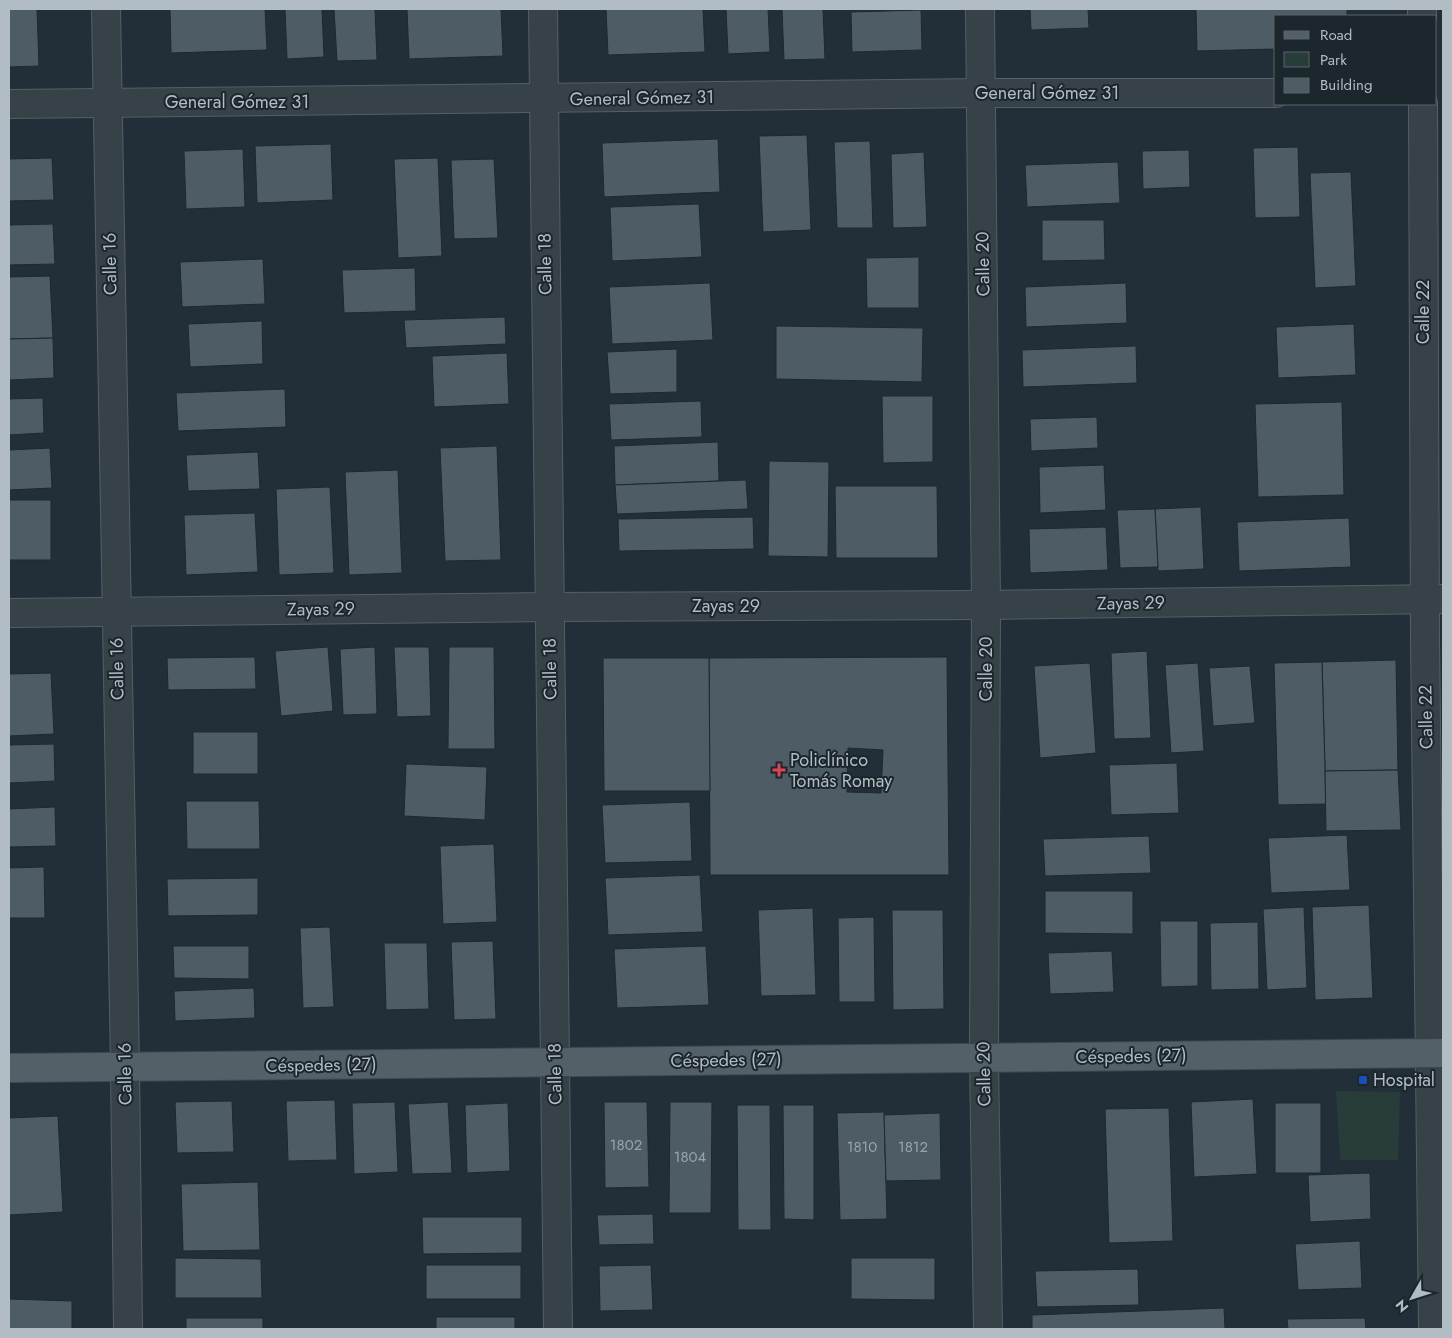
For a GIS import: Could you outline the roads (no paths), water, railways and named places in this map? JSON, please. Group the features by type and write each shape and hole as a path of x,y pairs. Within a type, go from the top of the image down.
{"main road":[{"name":"Céspedes (27)","path":"9,1068 1436,1053"}],"street":[{"name":"Calle 16","path":"106,9 128,1329"},
{"name":"Calle 18","path":"542,9 558,1329"},
{"name":"Calle 20","path":"980,9 986,605 984,1058 988,1329"},
{"name":"General Gómez 31","path":"9,104 982,93 1274,93"},
{"name":"Calle 22","path":"1423,105 1434,599 1436,1053 1432,1329"},
{"name":"Zayas 29","path":"9,613 550,607 986,605 1434,599"}],"place":[{"name":"Policlínico Tomás Romay","path":"779,770"},
{"name":"Hospital","path":"1363,1080"}]}
